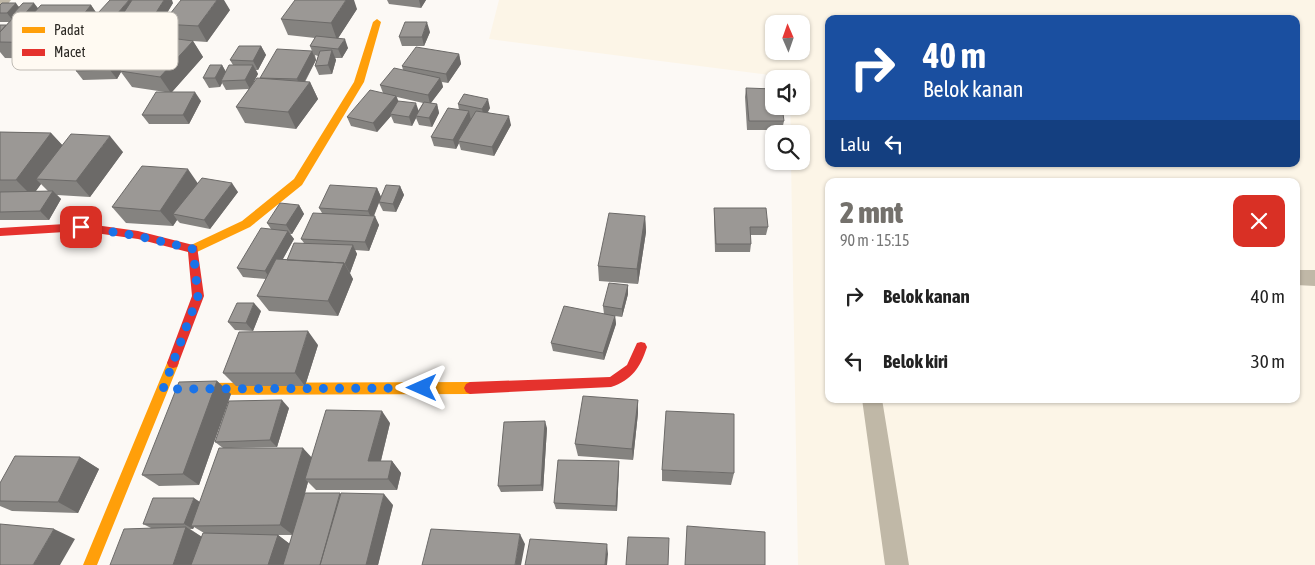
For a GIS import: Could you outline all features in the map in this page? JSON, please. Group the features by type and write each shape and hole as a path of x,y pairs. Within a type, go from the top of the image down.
{"street":[{"path":"0,232 81,227 138,236 193,249 246,224 298,182 360,82 378,22"},
{"path":"90,565 144,427 163,389 198,296 193,249"},
{"path":"163,389 462,388 611,382 626,377 633,371 641,347"}],"lane":[{"path":"1300,277 1315,278"},
{"path":"873,403 897,565"}],"shaded area":[{"path":"499,0 1315,0 1315,565 798,565 791,170 810,170 810,125 791,125 790,115 810,115 810,70 765,70 765,74 489,39"}],"building":[{"path":"110,0 129,0 119,12 99,12"},
{"path":"132,0 164,0 156,12 124,12"},
{"path":"181,0 217,0 198,26 178,25 178,12 172,12"},
{"path":"295,0 346,0 331,23 281,19"},
{"path":"2,3 16,3 7,13 0,13 0,5"},
{"path":"23,3 34,3 26,12 15,12"},
{"path":"41,5 91,5 85,12 35,12"},
{"path":"12,19 12,42 0,42 0,32"},
{"path":"405,22 427,22 422,37 399,37"},
{"path":"0,25 6,25 0,32"},
{"path":"316,36 345,39 338,49 310,46"},
{"path":"178,39 193,41 178,57"},
{"path":"239,46 261,46 253,61 230,60"},
{"path":"416,47 459,54 446,74 402,66"},
{"path":"277,49 312,51 297,79 260,78"},
{"path":"332,50 328,65 315,66 320,51"},
{"path":"210,65 222,65 215,78 203,78"},
{"path":"229,65 253,65 245,80 221,81"},
{"path":"394,68 440,78 428,95 380,85"},
{"path":"77,70 110,70 76,71"},
{"path":"121,70 166,70 160,77"},
{"path":"257,78 310,82 288,112 236,107"},
{"path":"746,88 765,89 765,115 783,115 784,121 749,121"},
{"path":"370,90 396,96 373,123 347,117"},
{"path":"156,92 195,92 183,115 142,115"},
{"path":"464,94 488,99 482,109 458,104"},
{"path":"398,101 416,103 409,117 390,114"},
{"path":"424,102 437,104 429,118 416,116"},
{"path":"448,108 469,111 453,140 431,137"},
{"path":"476,111 509,116 492,147 458,141"},
{"path":"0,132 51,133 16,180 0,180"},
{"path":"71,134 110,136 76,181 36,179"},
{"path":"142,166 188,169 160,211 112,207"},
{"path":"202,178 232,183 204,220 173,214"},
{"path":"330,185 377,188 368,211 319,208"},
{"path":"386,185 400,186 393,204 379,202"},
{"path":"53,191 40,211 0,212 0,192"},
{"path":"280,203 299,205 286,225 267,223"},
{"path":"714,208 766,208 768,227 750,227 751,244 716,244"},
{"path":"313,213 375,216 365,242 301,239"},
{"path":"609,213 645,216 637,269 598,266"},
{"path":"261,228 288,231 265,271 237,268"},
{"path":"294,243 353,245 344,264 287,260"},
{"path":"276,259 344,263 328,301 257,296"},
{"path":"609,283 628,285 622,309 603,306"},
{"path":"237,303 254,303 246,323 228,322"},
{"path":"564,306 615,316 603,353 551,343"},
{"path":"308,331 295,373 223,373 239,332"},
{"path":"217,381 183,474 142,475 179,382"},
{"path":"583,396 638,400 632,449 575,444"},
{"path":"282,400 270,440 215,442 229,401"},
{"path":"326,410 382,411 368,461 392,461 388,479 305,479"},
{"path":"666,411 734,414 734,473 662,470"},
{"path":"545,421 541,485 498,486 504,422"},
{"path":"219,448 303,448 280,525 191,526"},
{"path":"15,456 80,457 58,502 0,501 0,483"},
{"path":"558,460 619,461 616,506 554,503"},
{"path":"305,493 340,493 320,565 283,565"},
{"path":"341,493 384,494 366,565 320,565"},
{"path":"153,498 194,498 184,524 143,524"},
{"path":"0,524 54,529 33,565 0,565"},
{"path":"687,526 765,532 765,565 685,565"},
{"path":"186,527 173,565 110,565 124,529"},
{"path":"431,529 520,534 515,565 422,565"},
{"path":"203,533 278,535 268,565 191,565"},
{"path":"628,537 669,538 668,565 626,565"},
{"path":"530,539 607,544 605,565 525,565"}],"traffic: slow":[{"path":"193,249 246,224 298,182 359,82 377,22"},
{"path":"90,565 173,363"},
{"path":"187,389 470,388"}],"traffic: jam":[{"path":"0,232 81,227 138,235 193,249 198,296 173,363"},
{"path":"470,388 611,382 623,376 631,369 641,347"}],"route":[{"path":"81,227 138,236 193,249 198,296 163,389 422,388"}]}
